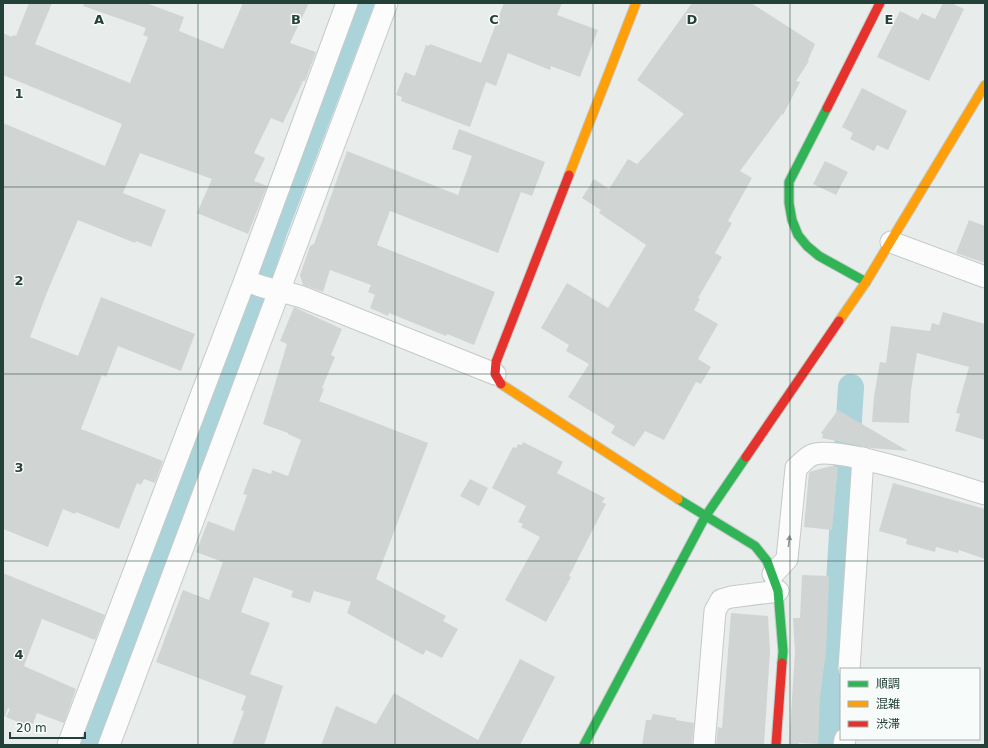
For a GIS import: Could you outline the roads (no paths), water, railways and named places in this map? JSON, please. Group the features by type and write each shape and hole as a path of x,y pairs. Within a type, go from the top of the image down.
{"street":[{"path":"109,745 261,286 347,3"},
{"path":"68,745 261,286 387,3"},
{"path":"495,374 496,362 636,3"},
{"path":"866,282 826,263 809,249 794,230 788,201 789,182 880,3"},
{"path":"584,745 705,517 866,282 985,85"},
{"path":"891,242 985,277"},
{"path":"261,286 302,297 495,374 503,386 705,517 755,546 767,561 775,582 783,650 776,745"},
{"path":"704,745 715,611 721,600 775,582 787,559 796,468 812,455 830,452 863,458 985,494"},
{"path":"850,668 863,458"}],"waterway":[{"path":"86,745 234,353 274,232 361,3"},
{"path":"829,745 851,387"}]}
